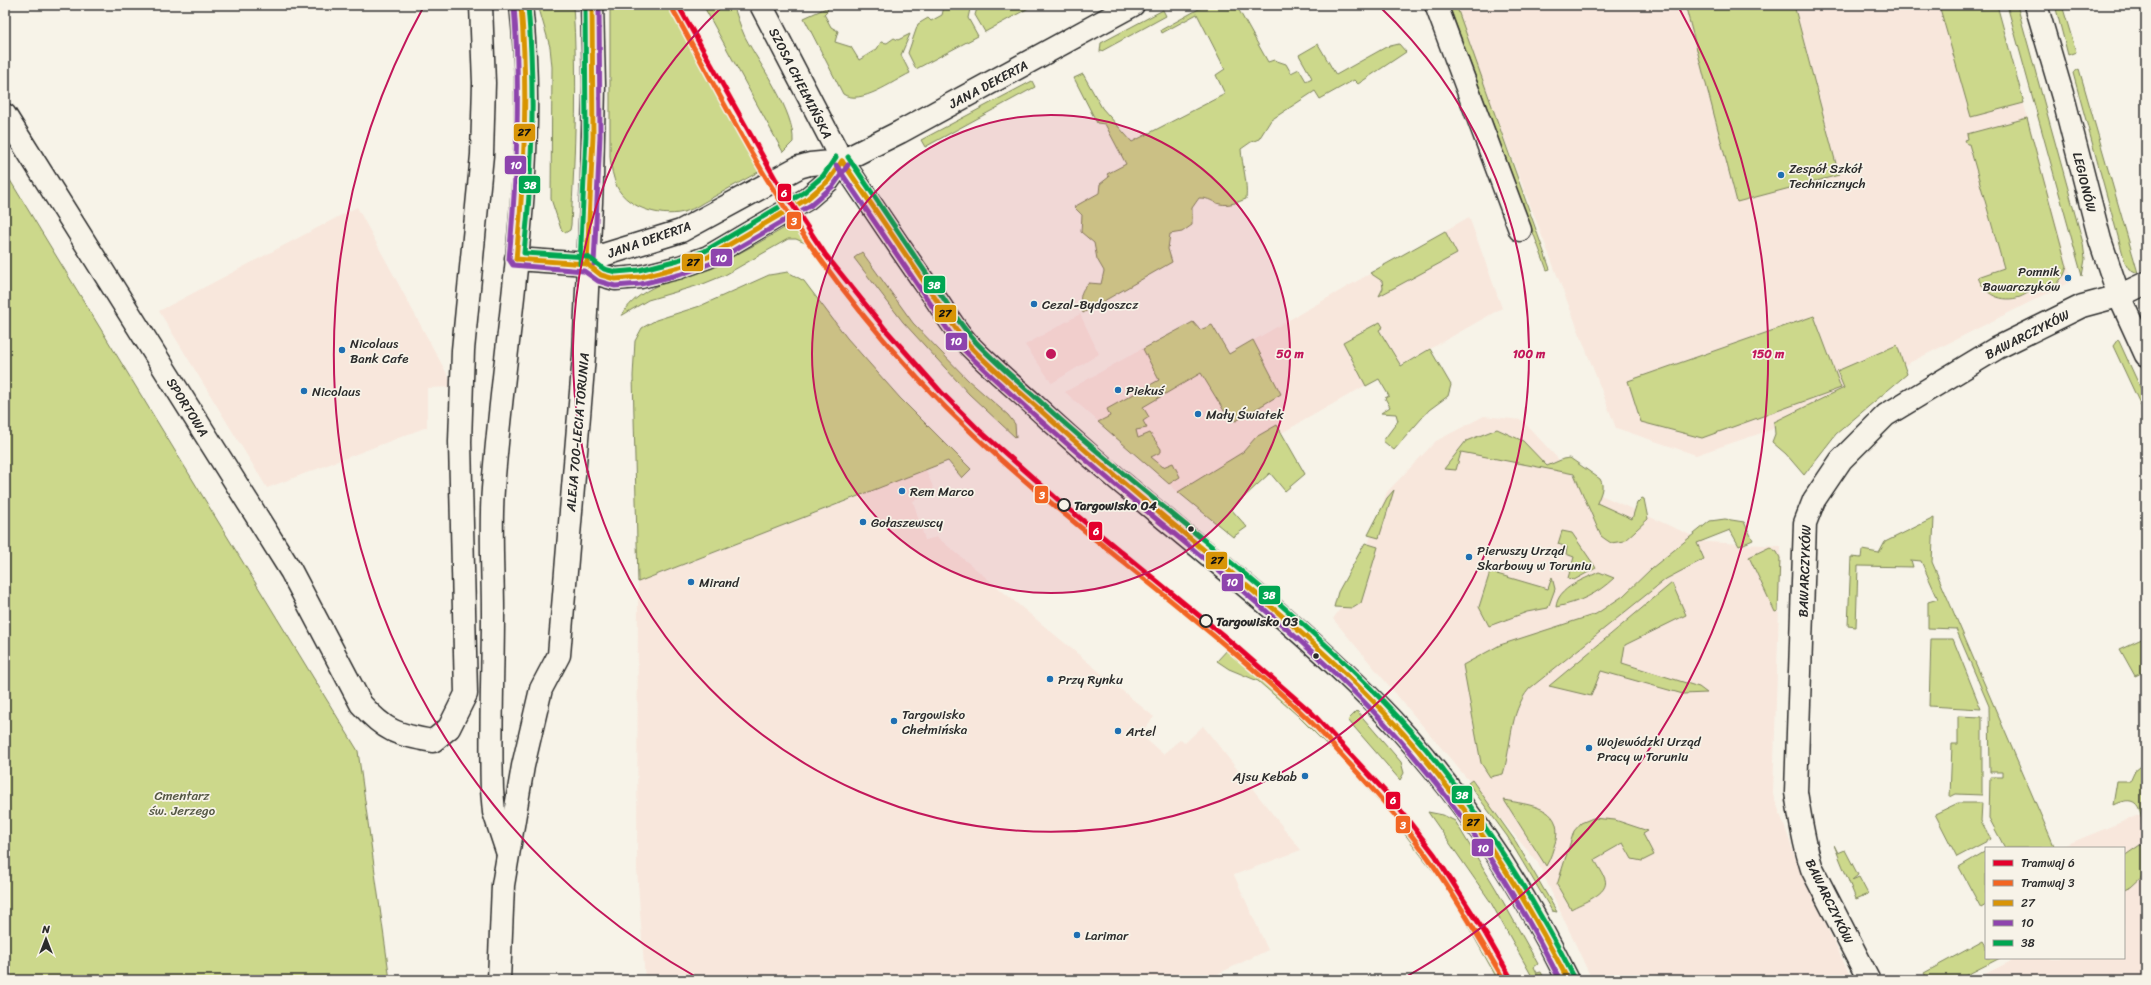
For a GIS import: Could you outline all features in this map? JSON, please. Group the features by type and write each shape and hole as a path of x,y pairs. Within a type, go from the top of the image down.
{"street":[{"name":"SPORTOWA","path":"5,115 291,571 361,704 377,722 404,736 433,741 449,728 466,694 460,442 463,350 482,155 484,83 481,5"},
{"name":"ALEJA 700-LECIA TORUNIA","path":"508,852 494,812 492,790 492,539 494,484 522,205 527,106 526,51 521,5"},
{"name":"ALEJA 700-LECIA TORUNIA","path":"499,980 503,885 508,852 534,713 541,689 559,655 584,356 593,136 592,5"},
{"name":"SZOSA CHEŁMIŃSKA","path":"761,5 842,161 881,221 967,342 1057,428 1307,639 1375,703 1414,745 1444,781 1492,850 1551,946 1568,980"},
{"name":"JANA DEKERTA","path":"842,161 828,181 807,199 708,257 680,267 640,277 615,279 601,275 587,264 600,256 681,231 799,167 810,164 842,161 900,132 1133,5"},
{"path":"1436,5 1520,230"},
{"name":"LEGIONÓW","path":"2036,5 2065,104 2100,240 2119,296 2146,355"},
{"path":"516,259 587,264"},
{"name":"BAWARCZYKÓW","path":"1869,980 1812,869 1805,850 1796,792 1805,523 1807,515 1814,500 1841,460 1886,415 1997,348 2082,306 2119,296 2146,283"}],"shaded area":[{"name":"Zespół Szkół Technicznych","path":"1453,5 1997,5 2072,281 1788,424 1696,455 1616,428"},
{"path":"357,207 454,387 427,388 427,427 267,488 159,311"},
{"path":"1469,217 1502,308 1178,492 1065,392 1145,347 1172,387"},
{"path":"1080,314 1099,354 1052,383 1025,345"},
{"path":"1484,416 1522,420 1585,488 1706,542 1781,546 1773,794 1799,867 1852,980 1592,980 1538,863 1333,619 1349,596 1387,492 1436,441"},
{"name":"Targowisko Chełmińska","path":"926,470 935,492 913,501 925,540 937,537 1154,717 1140,734 1163,754 1181,739 1185,743 1203,726 1301,850 1234,875 1268,950 1205,980 645,980 637,870 638,582"},
{"path":"2146,812 2146,980 1973,980 2015,959 2125,959 2125,847 2060,847"}],"green space":[{"path":"538,5 573,5 576,87 575,142 571,225 570,230 565,233 561,229 551,199 552,67 550,47"},
{"path":"610,5 672,5 762,170 692,209 678,213 658,213 648,210 629,201 622,195 614,180 610,157"},
{"path":"703,5 733,5 745,37 783,103 788,117 792,130 793,142 783,152"},
{"path":"956,5 971,5 968,18 978,36 916,69 908,53 918,24 928,18 931,21 942,15 944,7 952,7"},
{"path":"978,5 1034,5 985,32 975,15"},
{"path":"1206,5 1236,5 1268,62 1274,60 1286,64 1291,73 1299,69 1306,81 1312,78 1299,55 1318,44 1336,75 1386,47 1399,44 1406,52 1358,84 1354,80 1320,99 1315,91 1271,120 1259,139 1251,142 1241,149 1246,186 1246,199 1223,204 1199,198 1192,208 1192,225 1182,232 1170,234 1168,249 1172,262 1083,313 1081,296 1083,289 1089,283 1101,284 1104,271 1097,259 1094,243 1081,232 1082,215 1074,207 1099,193 1100,184 1109,177 1107,174 1126,164 1105,124 1097,123 1074,78 1083,74 1102,108 1132,142 1225,94 1216,75 1225,69 1197,14 1162,33 1161,30"},
{"path":"1449,5 1456,5 1550,269 1547,270"},
{"path":"1696,5 1794,5 1839,175 1737,202 1686,8"},
{"path":"1939,5 1997,5 2024,103 1971,117"},
{"path":"2007,5 2017,5 2083,243 2085,259 2082,276"},
{"path":"2055,5 2062,5 2076,52 2068,55"},
{"path":"826,8 828,10 824,14 831,27 838,31 835,42 851,47 859,60 877,49 881,42 887,43 894,38 898,40 910,34 901,55 910,73 867,95 850,97 843,94 804,18"},
{"path":"1163,10 1166,16 1100,52 1101,43"},
{"path":"2079,69 2138,273 2129,269 2125,262 2073,73"},
{"path":"1032,81 1035,87 925,147 921,140"},
{"path":"2027,118 2067,267 2064,275 2054,288 2049,286 2041,286 2020,297 2007,299 1994,296 1989,293 1978,277 2004,268 1969,144 1967,144 1965,140 1968,139 1967,134"},
{"name":"Cmentarz św. Jerzego","path":"5,172 358,751 390,980 5,980"},
{"path":"796,221 809,241 805,243 796,239 788,239 725,275 703,284 648,300 621,316 630,304 653,288 721,262 759,243"},
{"path":"1445,231 1457,254 1379,296 1383,288 1382,281 1370,273"},
{"path":"862,252 913,323 968,380 1008,415 1015,424 1016,438 969,394 903,322 854,258"},
{"path":"788,272 804,281 847,338 900,398 971,469 962,478 948,461 638,582 633,376 635,341 642,328 656,320 700,306 769,275"},
{"path":"1814,316 1841,388 1702,438 1641,422 1628,381"},
{"path":"1193,322 1200,330 1212,325 1229,354 1253,340 1281,394 1236,421 1229,419 1201,373 1143,407 1149,417 1143,421 1147,428 1136,430 1138,438 1150,433 1161,449 1161,452 1151,457 1163,467 1173,463 1180,477 1169,484 1098,422 1110,416 1107,409 1159,380 1143,349"},
{"path":"1380,322 1383,327 1379,330 1401,366 1430,349 1451,385 1448,396 1429,410 1394,450 1383,441 1398,421 1396,414 1381,413 1390,407 1385,398 1389,396 1379,379 1366,386 1343,342"},
{"path":"2118,339 2146,400 2146,409 2142,408 2113,346"},
{"path":"1897,345 1907,374 1836,434 1804,475 1786,454 1772,442 1775,434 1774,422 1844,388 1837,371"},
{"path":"1277,425 1305,474 1285,491 1270,473 1231,509 1247,527 1233,537 1178,492 1243,452 1256,437"},
{"path":"1497,429 1523,441 1547,466 1563,459 1570,458 1600,479 1602,488 1597,503 1632,519 1637,503 1642,498 1644,499 1648,519 1624,541 1611,543 1601,536 1574,474 1461,452 1456,470 1444,469 1466,441"},
{"path":"1394,490 1379,538 1368,535 1387,498"},
{"path":"1934,518 1932,562 2055,847 2004,847 1989,818 1990,777 2003,777 2003,772 1990,772 1989,706 1956,629 1928,628 1928,602 1938,599 1921,561 1911,560 1913,567 1858,566 1856,627 1848,626 1851,557 1861,558 1862,550 1879,553 1885,542"},
{"path":"1725,519 1744,522 1753,540 1739,546 1730,530 1697,543 1704,559 1666,579 1529,689 1518,708 1514,719 1503,774 1490,777 1481,763 1463,665 1500,645 1596,614 1623,596 1652,568 1710,521"},
{"path":"1562,531 1572,533 1596,568 1574,580 1568,578 1574,557 1566,554 1567,547 1558,544"},
{"path":"1365,543 1378,547 1361,603 1353,608 1334,607 1338,592"},
{"path":"1770,547 1777,552 1780,558 1778,611 1775,612 1749,557"},
{"path":"1490,572 1548,589 1552,577 1555,589 1548,608 1527,612 1489,626 1479,607"},
{"path":"1599,572 1614,578 1601,589 1588,597 1573,603 1556,607 1561,594 1566,589"},
{"path":"1672,583 1686,615 1625,645 1622,663 1699,687 1707,693 1683,694 1601,671 1591,696 1549,686"},
{"path":"2146,637 2146,671 2135,676 2120,649"},
{"path":"1931,639 1953,639 1981,709 1929,706"},
{"path":"1229,648 1311,721 1350,760 1386,802 1381,804 1346,764 1297,715 1258,681 1229,669 1217,661"},
{"path":"1357,711 1401,762 1404,773 1400,780 1348,720"},
{"path":"1958,716 1982,717 1982,795 1956,794 1950,797 1952,744 1958,744"},
{"path":"2146,762 2146,823 2142,825 2140,811 2135,803 2126,801 2113,805 2117,781 2130,781 2134,772"},
{"path":"1472,780 1516,842 1557,912 1552,911 1507,836 1468,783"},
{"path":"1504,800 1542,809 1554,820 1557,829 1556,840 1551,857 1546,866"},
{"path":"1958,803 1982,803 1981,821 1991,839 1957,857 1935,814"},
{"path":"1428,812 1443,815 1455,821 1496,889 1538,964 1534,967 1537,973 1541,972 1545,980 1534,980 1490,901"},
{"path":"1593,818 1615,820 1648,831 1643,834 1654,855 1642,861 1632,859 1623,843 1595,859 1605,879 1603,889 1599,894 1571,909 1557,885 1574,831 1581,823"},
{"path":"1406,825 1460,900 1484,939 1506,980 1498,980 1449,892 1401,829"},
{"path":"1834,845 1838,853 1845,850 1858,875 1852,880 1859,877 1868,894 1856,899"},
{"path":"2140,845 2145,846 2146,873 2131,887 2125,890 2125,855"},
{"path":"1985,852 1985,906 1981,908 1959,867"},
{"path":"1983,941 1985,944 1985,959 1998,959 1957,980 1924,980 1927,978 1924,973"}],"tram line":[{"name":"6","path":"678,5 776,180 825,254 886,330 941,392 979,430 1064,505 1224,636 1312,713 1391,798 1435,855 1485,933 1512,980"},
{"name":"3","path":"672,8 745,141 791,217 839,284 891,348 946,407 1014,471 1266,680 1316,727 1410,833 1439,873 1504,980"}],"transit line":[{"name":"27","path":"516,259 522,195 525,100 521,5"},
{"name":"38","path":"528,5 532,67 532,129 524,253 588,257 604,269 616,272 639,270 678,260 705,251 803,193 823,176 836,157"},
{"name":"38","path":"580,264 586,136 585,5"},
{"name":"27","path":"587,264 593,136 592,5"},
{"name":"10","path":"594,264 600,136 599,5"},
{"name":"10","path":"514,6 518,101 516,164 509,259 513,265 584,271 598,281 615,286 641,284 682,274 712,263 811,205 833,186 848,165"},
{"name":"38","path":"848,157 958,321 982,348 1008,373 1128,478 1301,622 1342,660 1411,731 1464,797 1488,831 1533,903 1574,977"},
{"name":"27","path":"842,161 952,324 976,353 1082,448 1295,627 1336,664 1404,734 1458,800 1482,834 1527,906 1568,980"},
{"name":"27","path":"516,259 587,264 601,275 615,279 640,277 680,267 708,257 807,199 828,181 842,161"},
{"name":"10","path":"836,165 948,330 965,351 1072,448 1247,594 1331,670 1371,709 1399,740 1426,771 1476,837 1520,907 1560,980"}],"place":[{"name":"Zespół Szkół Technicznych","path":"1781,175"},
{"name":"Pomnik Bawarczyków","path":"2068,278"},
{"name":"Cezal-Bydgoszcz","path":"1034,304"},
{"name":"Nicolaus Bank Cafe","path":"342,350"},
{"name":"Piekuś","path":"1118,390"},
{"name":"Nicolaus","path":"304,391"},
{"name":"Mały Światek","path":"1198,414"},
{"name":"Rem Marco","path":"902,491"},
{"name":"Targowisko 04","path":"1064,505"},
{"name":"Gołaszewscy","path":"863,522"},
{"name":"Pierwszy Urząd Skarbowy w Toruniu","path":"1469,557"},
{"name":"Mirand","path":"691,582"},
{"name":"Targowisko 03","path":"1206,621"},
{"name":"Przy Rynku","path":"1050,679"},
{"name":"Targowisko Chełmińska","path":"894,721"},
{"name":"Artel","path":"1118,731"},
{"name":"Wojewódzki Urząd Pracy w Toruniu","path":"1589,748"},
{"name":"Ajsu Kebab","path":"1305,776"},
{"name":"Larimar","path":"1077,935"}]}
